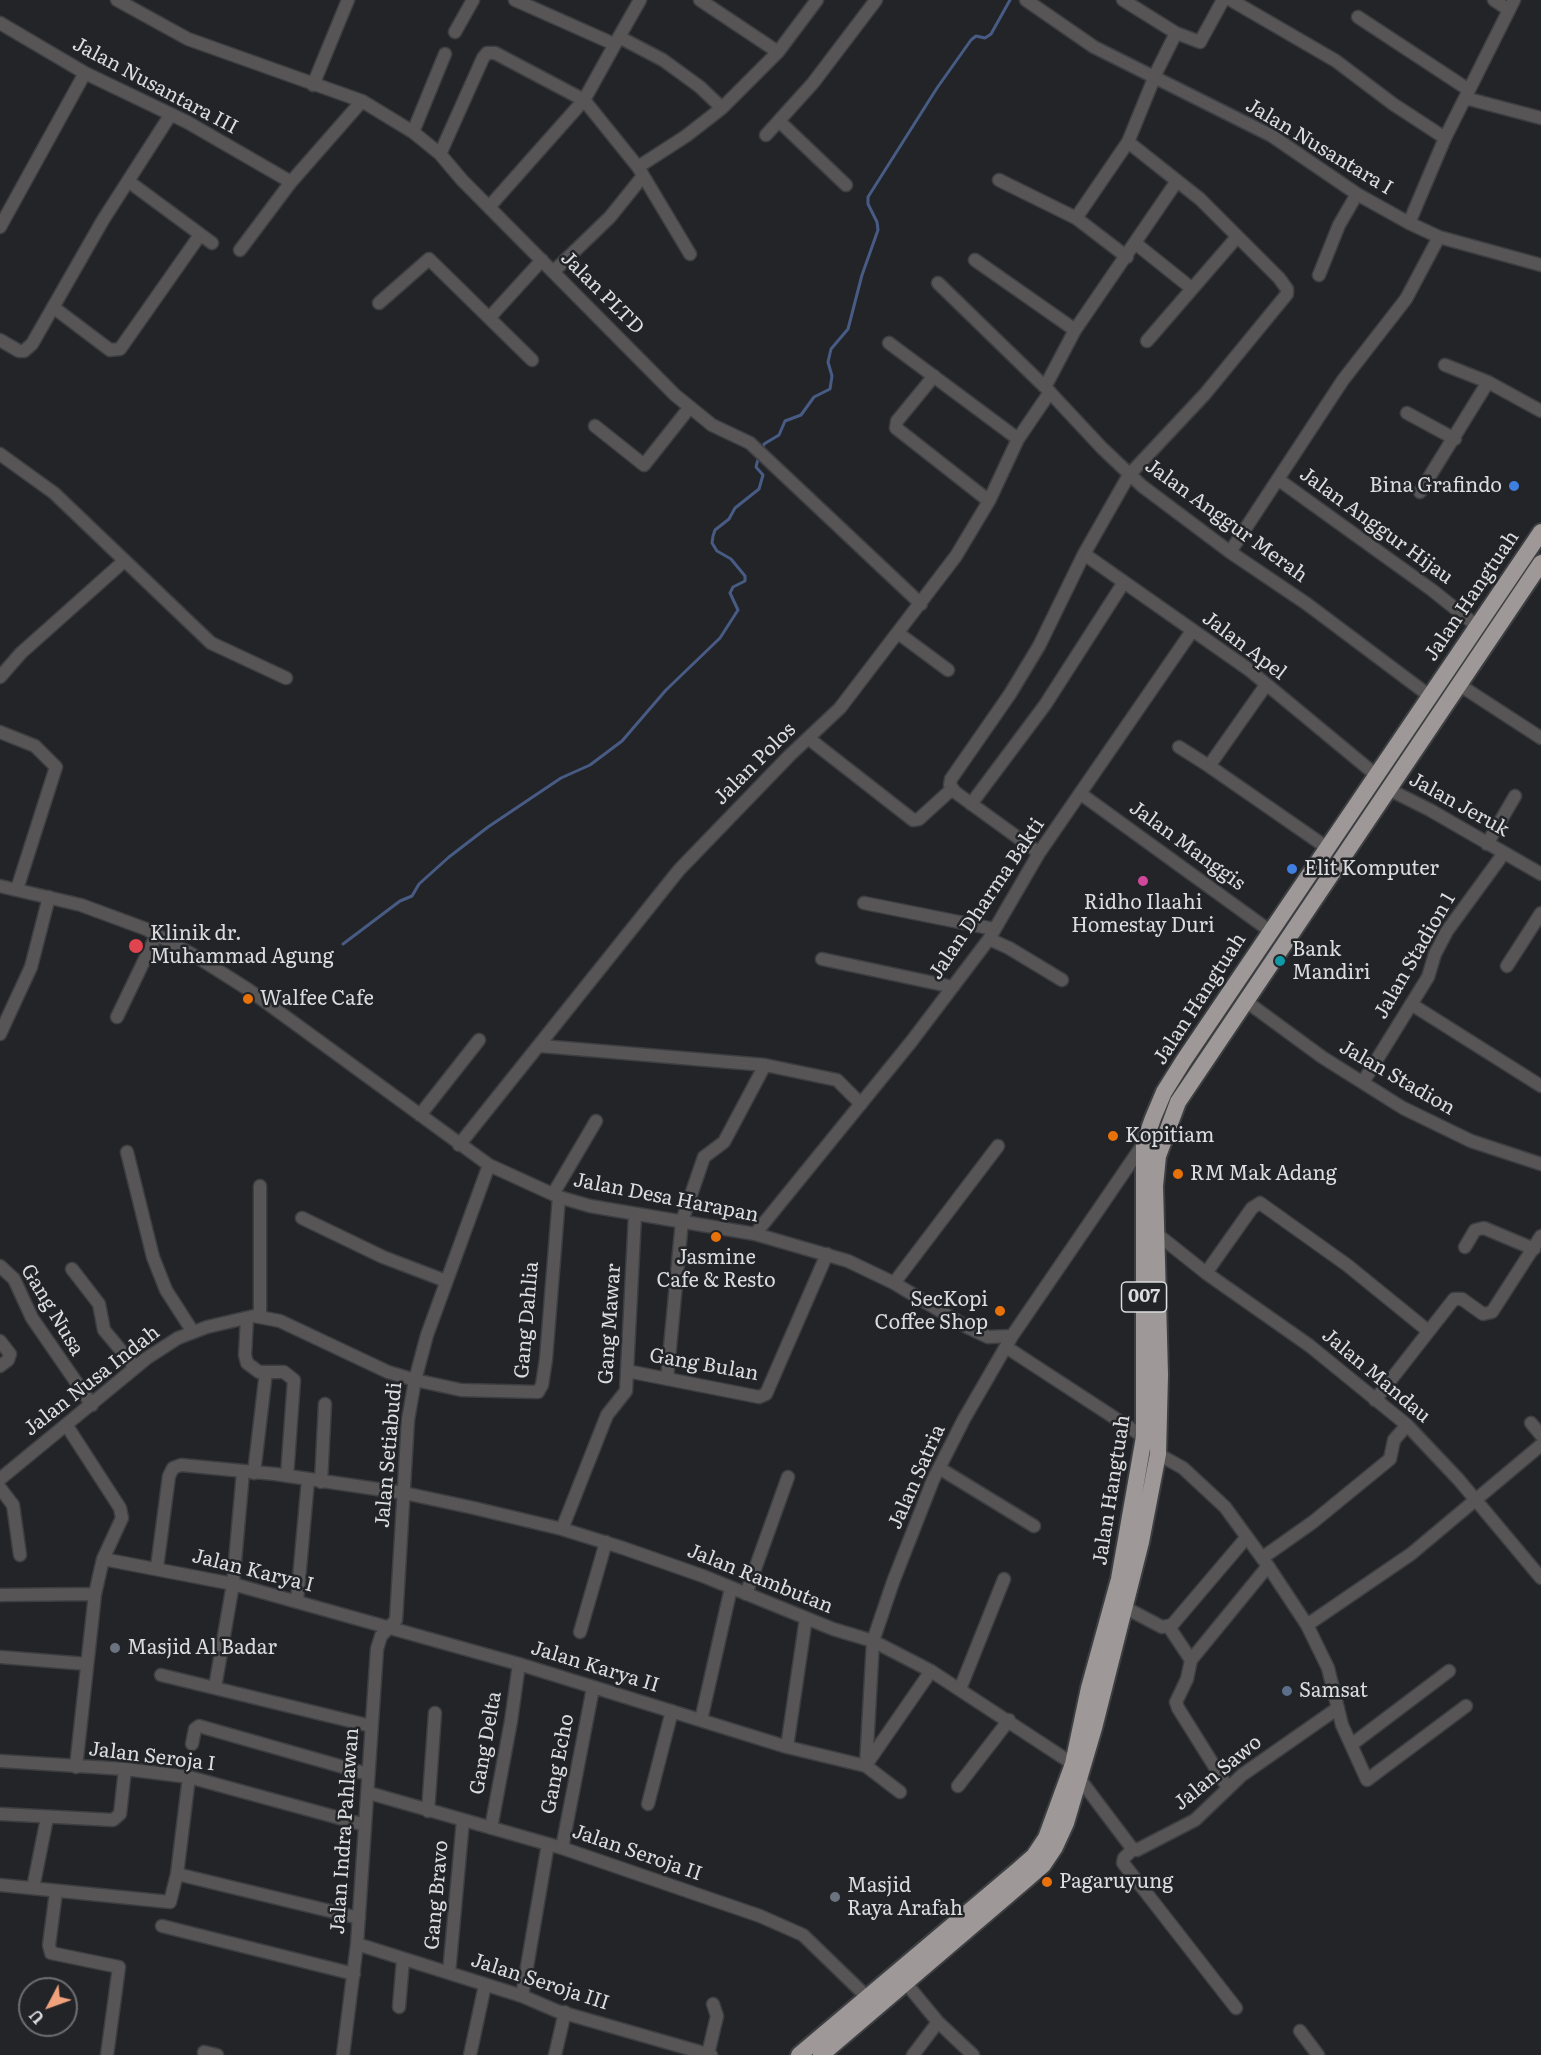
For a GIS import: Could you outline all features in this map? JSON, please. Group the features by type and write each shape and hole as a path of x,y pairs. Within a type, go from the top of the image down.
{"highway":[{"name":"Jalan Hangtuah","path":"812,2053 905,1982 1043,1865 1066,1824 1119,1579 1144,1437 1144,1143 1164,1092 1326,847 1431,697 1541,532"},
{"name":"Jalan Hangtuah","path":"1096,1691 1124,1607 1141,1542 1158,1454 1160,1419 1155,1186 1158,1156 1178,1102 1541,562"},
{"name":"Jalan Hangtuah","path":"812,2053 867,1998 1034,1856 1046,1838 1076,1771"}],"street":[{"name":"Jalan PLTD","path":"117,0 188,39 362,101 413,132 440,154 462,180 675,395 712,425 750,443 921,604"},
{"path":"313,85 348,0"},
{"path":"455,32 473,0"},
{"path":"515,0 663,60 700,87 722,108"},
{"path":"489,207 584,100 640,0"},
{"path":"700,0 778,52"},
{"path":"553,272 610,217 640,172 722,108 778,52 817,0"},
{"path":"766,135 813,83 876,0"},
{"name":"Jalan Nusantara I","path":"1026,0 1094,47 1272,136 1357,194 1409,223 1439,237 1541,264"},
{"path":"1123,0 1176,33 1200,42 1223,0"},
{"path":"1231,0 1336,61 1393,104 1445,138"},
{"path":"1409,223 1445,138 1511,5 1494,0"},
{"path":"1358,17 1467,94 1541,117"},
{"name":"Jalan Nusantara III","path":"0,23 85,73 171,114 291,182"},
{"path":"1076,218 1128,142 1154,78 1176,33"},
{"path":"440,154 483,58 489,52 505,57 584,100 640,172 690,254"},
{"path":"413,132 445,54"},
{"path":"0,228 85,73"},
{"path":"240,250 291,182 362,101"},
{"path":"0,340 14,349 24,351 32,344 128,181 171,114"},
{"path":"779,121 846,185"},
{"path":"1039,853 952,789 951,779 1010,694 1039,646 1084,554 1130,475 1205,394 1285,299 1287,289 1200,199 1128,142"},
{"path":"999,180 1076,218 1127,257"},
{"path":"128,181 212,243"},
{"name":"Jalan Polos","path":"459,1145 541,1046 679,870 840,708 921,604 956,556 989,501 1018,439 1048,389 1075,330 1177,181"},
{"path":"1319,275 1339,225 1357,194"},
{"path":"53,307 110,350 120,349 200,235"},
{"path":"1147,341 1191,287 1237,237"},
{"path":"1230,552 1343,380 1406,298 1439,237"},
{"path":"1136,243 1191,287"},
{"path":"379,303 429,258 532,360"},
{"path":"490,316 542,260"},
{"path":"975,260 1075,330"},
{"name":"Jalan Anggur Merah","path":"938,283 1048,389 1130,475 1230,552 1307,604 1431,697"},
{"path":"890,343 1018,439"},
{"path":"1445,365 1488,382 1541,411"},
{"path":"934,376 897,421 896,428 989,501"},
{"path":"1420,492 1455,440 1488,382"},
{"path":"595,426 644,465 690,407"},
{"path":"1407,413 1455,440"},
{"path":"0,454 54,493 211,643 286,678"},
{"name":"Jalan Anggur Hijau","path":"1279,480 1432,590 1478,626"},
{"name":"Jalan Apel","path":"1084,554 1239,663 1376,775"},
{"path":"0,677 21,653 123,561"},
{"path":"971,804 1039,713 1124,582"},
{"name":"Jalan Dharma Bakti","path":"755,1234 953,987 991,934 1039,853 1192,631"},
{"path":"898,633 948,670"},
{"path":"1458,684 1541,738"},
{"path":"1209,766 1266,685"},
{"path":"0,732 35,746 56,767 17,889"},
{"path":"808,738 913,820 919,819 952,789"},
{"path":"1179,747 1326,847"},
{"name":"Jalan Jeruk","path":"1388,789 1430,810 1541,874"},
{"name":"Jalan Manggis","path":"1081,794 1270,931"},
{"path":"1487,844 1515,796"},
{"name":"Jalan Stadion 1","path":"1363,1082 1428,977 1435,954 1447,931 1504,853"},
{"name":"Jalan Desa Harapan","path":"0,886 81,905 146,929 249,990 489,1166 556,1196 635,1215 755,1234 827,1254 856,1264 894,1282 978,1333 997,1337 1012,1335"},
{"path":"0,1034 31,967 49,897"},
{"path":"864,903 991,934 1009,948 1062,980"},
{"path":"1507,966 1541,913"},
{"path":"117,1017 156,936"},
{"path":"822,959 953,987"},
{"name":"Jalan Stadion","path":"1246,1002 1322,1058 1437,1126 1506,1154 1541,1164"},
{"path":"1411,1004 1541,1086"},
{"path":"420,1115 479,1040"},
{"path":"541,1046 765,1065 837,1080 861,1104"},
{"path":"666,1379 682,1221 704,1157 724,1142 765,1065"},
{"path":"556,1196 596,1121"},
{"path":"1012,1335 1144,1143"},
{"path":"894,1282 998,1146"},
{"path":"127,1152 153,1257 166,1290 193,1332"},
{"name":"Jalan Setiabudi","path":"393,1622 408,1420 415,1380 446,1281 489,1166"},
{"path":"260,1316 261,1186"},
{"name":"Gang Dahlia","path":"415,1380 461,1390 533,1393 541,1390 546,1359 556,1196"},
{"path":"1206,1273 1252,1208 1260,1203 1347,1265 1427,1330"},
{"name":"Gang Mawar","path":"562,1528 607,1415 625,1395 635,1215"},
{"path":"302,1218 383,1257 446,1281"},
{"path":"1465,1247 1475,1230 1484,1228 1534,1249"},
{"name":"Jalan Mandau","path":"1157,1234 1206,1273 1310,1346 1407,1425 1541,1577"},
{"path":"1375,1400 1427,1330 1456,1297 1483,1314 1492,1312 1541,1236"},
{"name":"Gang Bulan","path":"627,1371 759,1397 766,1394 827,1254"},
{"name":"Gang Nusa","path":"0,1266 14,1279 32,1318 92,1405"},
{"path":"72,1269 99,1304 104,1330 135,1368"},
{"name":"Jalan Nusa Indah","path":"0,1479 162,1348 193,1332 226,1321 260,1316 307,1333 388,1372 415,1380"},
{"path":"246,1318 245,1355 253,1368 266,1372 284,1372 294,1380 287,1476"},
{"name":"Jalan Satria","path":"866,1766 873,1641 893,1582 939,1468 1012,1335"},
{"path":"0,1341 10,1354 8,1360 0,1366"},
{"path":"1006,1347 1144,1437"},
{"path":"214,1687 233,1584 248,1472 266,1372"},
{"path":"321,1482 325,1404"},
{"path":"1531,1423 1541,1435"},
{"path":"1228,1788 1176,1702 1187,1679 1191,1660 1265,1562 1390,1459 1394,1440 1407,1425"},
{"path":"67,1426 122,1514 121,1523 103,1559 95,1594 76,1767"},
{"path":"1306,1625 1411,1554 1476,1502 1541,1445"},
{"path":"1158,1454 1183,1468 1225,1507 1265,1562 1306,1625 1328,1668 1338,1708 1366,1780 1466,1706"},
{"name":"Jalan Rambutan","path":"157,1568 169,1476 174,1468 181,1465 287,1476 404,1493 562,1528 606,1542 873,1641 931,1671 1009,1720 1076,1771"},
{"path":"939,1468 1034,1526"},
{"path":"746,1594 788,1478"},
{"path":"297,1601 308,1480"},
{"path":"0,1488 13,1506 20,1555"},
{"path":"1124,1607 1162,1627 1169,1627 1246,1538"},
{"path":"580,1632 606,1542"},
{"name":"Jalan Karya I","path":"103,1559 233,1584 393,1622"},
{"path":"960,1689 1004,1579"},
{"path":"701,1720 731,1588"},
{"path":"0,1595 95,1594"},
{"path":"787,1747 806,1618"},
{"name":"Jalan Karya II","path":"393,1622 593,1688 787,1747 866,1766"},
{"name":"Jalan Indra Pahlawan","path":"343,2055 357,1944 378,1641 393,1622"},
{"path":"1169,1627 1191,1660"},
{"path":"0,1657 87,1664"},
{"name":"Gang Delta","path":"491,1828 519,1664"},
{"path":"900,1792 866,1766 931,1671"},
{"path":"1351,1745 1449,1671"},
{"path":"161,1675 371,1726"},
{"name":"Gang Echo","path":"562,1848 593,1688"},
{"name":"Jalan Sawo","path":"1133,1849 1137,1850 1195,1820 1242,1775 1338,1708"},
{"path":"648,1804 672,1712"},
{"path":"428,1811 435,1713"},
{"path":"958,1786 1009,1720"},
{"path":"192,1744 195,1730 200,1726 368,1774"},
{"name":"Jalan Seroja I","path":"0,1761 125,1769 189,1777 365,1826"},
{"path":"0,1814 94,1821 117,1818 120,1814 125,1769"},
{"path":"1076,1771 1133,1849 1124,1858 1123,1863 1236,2008"},
{"path":"0,1885 170,1902 177,1874 189,1777"},
{"name":"Jalan Seroja II","path":"369,1793 562,1848 760,1916 803,1935 867,1998"},
{"path":"33,1888 47,1818"},
{"name":"Gang Bravo","path":"449,1973 464,1820"},
{"path":"522,1996 548,1844"},
{"path":"177,1874 359,1918"},
{"path":"56,1892 49,1945 51,1953 119,1966 107,2055"},
{"path":"162,1926 354,1974"},
{"name":"Jalan Seroja III","path":"357,1944 522,1996 565,2012 710,2054"},
{"path":"399,2007 404,1960"},
{"path":"905,1982 938,2022 973,2055"},
{"path":"470,2055 485,1985"},
{"path":"710,2054 717,2016 713,2004"},
{"path":"555,2055 565,2012"},
{"path":"913,2055 925,2035 938,2022"},
{"path":"1300,2031 1318,2055"},
{"path":"204,2052 217,2055"}],"waterway":[{"path":"763,449 764,444 779,435 785,421 801,415 814,397 830,389 832,376 828,362 831,349 848,329 862,275 878,230 877,222 868,204 868,197 937,88 971,40 976,36 985,38 991,34 1010,0"},
{"path":"343,944 400,901 412,896 419,884 488,827 561,778 590,765 622,741 666,690 720,638 738,610 730,593 733,587 745,581 745,576 731,559 717,551 712,543 713,536 715,530 729,519 735,508 759,489 763,475 756,467 759,455"}],"place":[{"name":"Bina Grafindo","path":"1514,486"},
{"name":"Elit Komputer","path":"1292,869"},
{"name":"Ridho Ilaahi Homestay Duri","path":"1143,881"},
{"name":"Klinik dr. Muhammad Agung","path":"136,946"},
{"name":"Bank Mandiri","path":"1280,961"},
{"name":"Walfee Cafe","path":"248,999"},
{"name":"Kopitiam","path":"1113,1136"},
{"name":"RM Mak Adang","path":"1178,1174"},
{"name":"Jasmine Cafe & Resto","path":"716,1237"},
{"name":"SecKopi Coffee Shop","path":"1000,1311"},
{"name":"Masjid Al Badar","path":"115,1648"},
{"name":"Samsat","path":"1287,1691"},
{"name":"Pagaruyung","path":"1047,1882"},
{"name":"Masjid Raya Arafah","path":"835,1897"}]}
